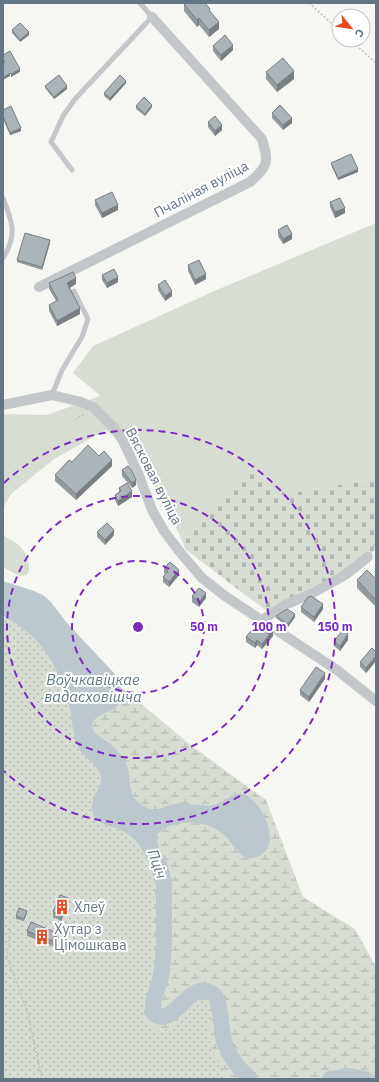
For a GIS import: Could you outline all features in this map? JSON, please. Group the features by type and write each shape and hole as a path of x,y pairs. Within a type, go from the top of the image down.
{"street":[{"name":"Пчаліная вуліца","path":"39,287 250,182 264,170 267,157 262,140 152,16"},
{"name":"Вясковая вуліца","path":"3,405 52,395 81,402 93,407 115,429 130,453 158,521 179,551 209,584 337,670 376,701"},
{"path":"262,620 285,605 313,593 345,575 368,557"}],"lane":[{"path":"72,170 51,142 63,116 75,99 152,16 140,3"},
{"path":"3,198 11,221 13,239 3,258"},
{"path":"52,395 62,370 82,337 88,319 74,291"}],"path":[{"path":"309,3 331,23"},
{"path":"359,48 376,63"},
{"path":"3,922 10,931 7,956 27,1010 42,1079"}],"green space":[{"path":"376,223 376,480 286,494 250,468 183,542 143,461 106,430 54,459 11,494 3,508 3,414 47,415 100,396 73,373 93,346 219,289"},
{"path":"250,468 286,494 375,479 376,548 368,558 268,612 185,549 183,542"},
{"path":"3,533 7,538 19,545 26,554 29,565 27,575 20,576 3,567"},
{"path":"3,616 72,718 122,688 193,747 266,800 303,897 355,929 376,967 376,1079 164,1079"},
{"path":"3,616 28,633 38,643 47,654 60,679 69,708 76,743 80,751 97,768 100,775 99,785 94,798 93,814 104,823 128,834 134,839 140,845 150,865 155,889 152,916 154,966 151,989 143,1008 145,1021 159,1031 170,1028 186,1010 196,1002 201,1001 207,1003 213,1009 209,1025 211,1046 220,1067 228,1079 3,1079"}],"water":[{"name":"Воўчкавіцкае вадасховішча","path":"3,581 43,595 113,672 121,686 122,696 119,704 94,721 92,727 96,734 118,751 125,761 128,767 130,786 135,798 147,808 156,810 175,804 212,805 237,794 246,795 258,805 268,825 270,840 268,847 264,852 255,858 248,858 241,855 225,836 210,826 192,823 179,823 172,825 161,830 157,839 170,876 164,882 153,876 144,852 132,837 122,830 103,824 96,818 93,814 92,804 100,783 100,773 96,766 80,751 78,747 64,689 53,663 37,641 27,632 3,616"}],"building":[{"path":"205,3 219,22 209,30 199,18 197,20 184,4"},
{"path":"20,23 29,32 20,40 12,30"},
{"path":"225,35 233,45 221,55 213,46"},
{"path":"10,51 20,69 3,78 3,63 5,62 3,55"},
{"path":"283,58 294,71 277,85 266,72"},
{"path":"59,75 67,86 54,97 45,86"},
{"path":"120,75 126,81 110,98 104,93"},
{"path":"144,97 152,105 145,114 136,106"},
{"path":"280,105 292,118 283,125 272,113"},
{"path":"11,106 21,128 10,133 3,116 3,110"},
{"path":"215,116 222,125 215,131 208,122"},
{"path":"351,154 358,169 338,178 331,163"},
{"path":"112,192 118,205 102,213 95,200"},
{"path":"340,198 345,208 335,212 330,202"},
{"path":"287,225 292,234 283,239 278,230"},
{"path":"25,233 50,240 42,267 17,260"},
{"path":"199,260 206,274 195,280 188,265"},
{"path":"114,269 118,277 107,283 102,275"},
{"path":"73,272 76,278 67,283 80,308 57,321 49,305 58,300 49,283"},
{"path":"165,280 172,291 165,296 158,285"},
{"path":"88,445 99,456 104,451 112,460 76,494 55,475 69,460 72,462"},
{"path":"128,466 136,480 132,483 122,470"},
{"path":"127,483 132,491 118,501 115,495 121,491 119,488"},
{"path":"107,523 114,530 105,540 97,532"},
{"path":"170,562 179,570 169,582 163,577 168,571 164,568"},
{"path":"367,570 376,579 375,599 357,580"},
{"path":"199,588 206,593 199,602 192,596"},
{"path":"311,596 323,604 314,617 301,607 308,597"},
{"path":"287,609 295,614 288,624 276,616"},
{"path":"258,622 266,629 267,627 273,630 262,644 257,640 255,643 246,637"},
{"path":"343,630 348,634 340,646 334,641"},
{"path":"372,648 376,652 376,656 366,668 360,662"},
{"path":"316,667 325,673 309,697 300,690"},
{"path":"60,895 68,898 61,916 53,912"},
{"path":"19,908 27,911 24,919 16,916"},
{"path":"31,922 57,933 53,941 27,931"}],"waterway":[{"name":"Пціч","path":"158,861 164,882 164,946 160,981 153,1001 153,1013 161,1017 168,1015 188,997 196,992 204,991 213,994 218,1003 223,1039 227,1049 236,1063 250,1079"},
{"name":"Пціч","path":"330,1079 350,1076 365,1079"}],"place":[{"name":"Хлеў","path":"62,907"},
{"name":"Хутар з Цімошкава","path":"42,937"}]}
